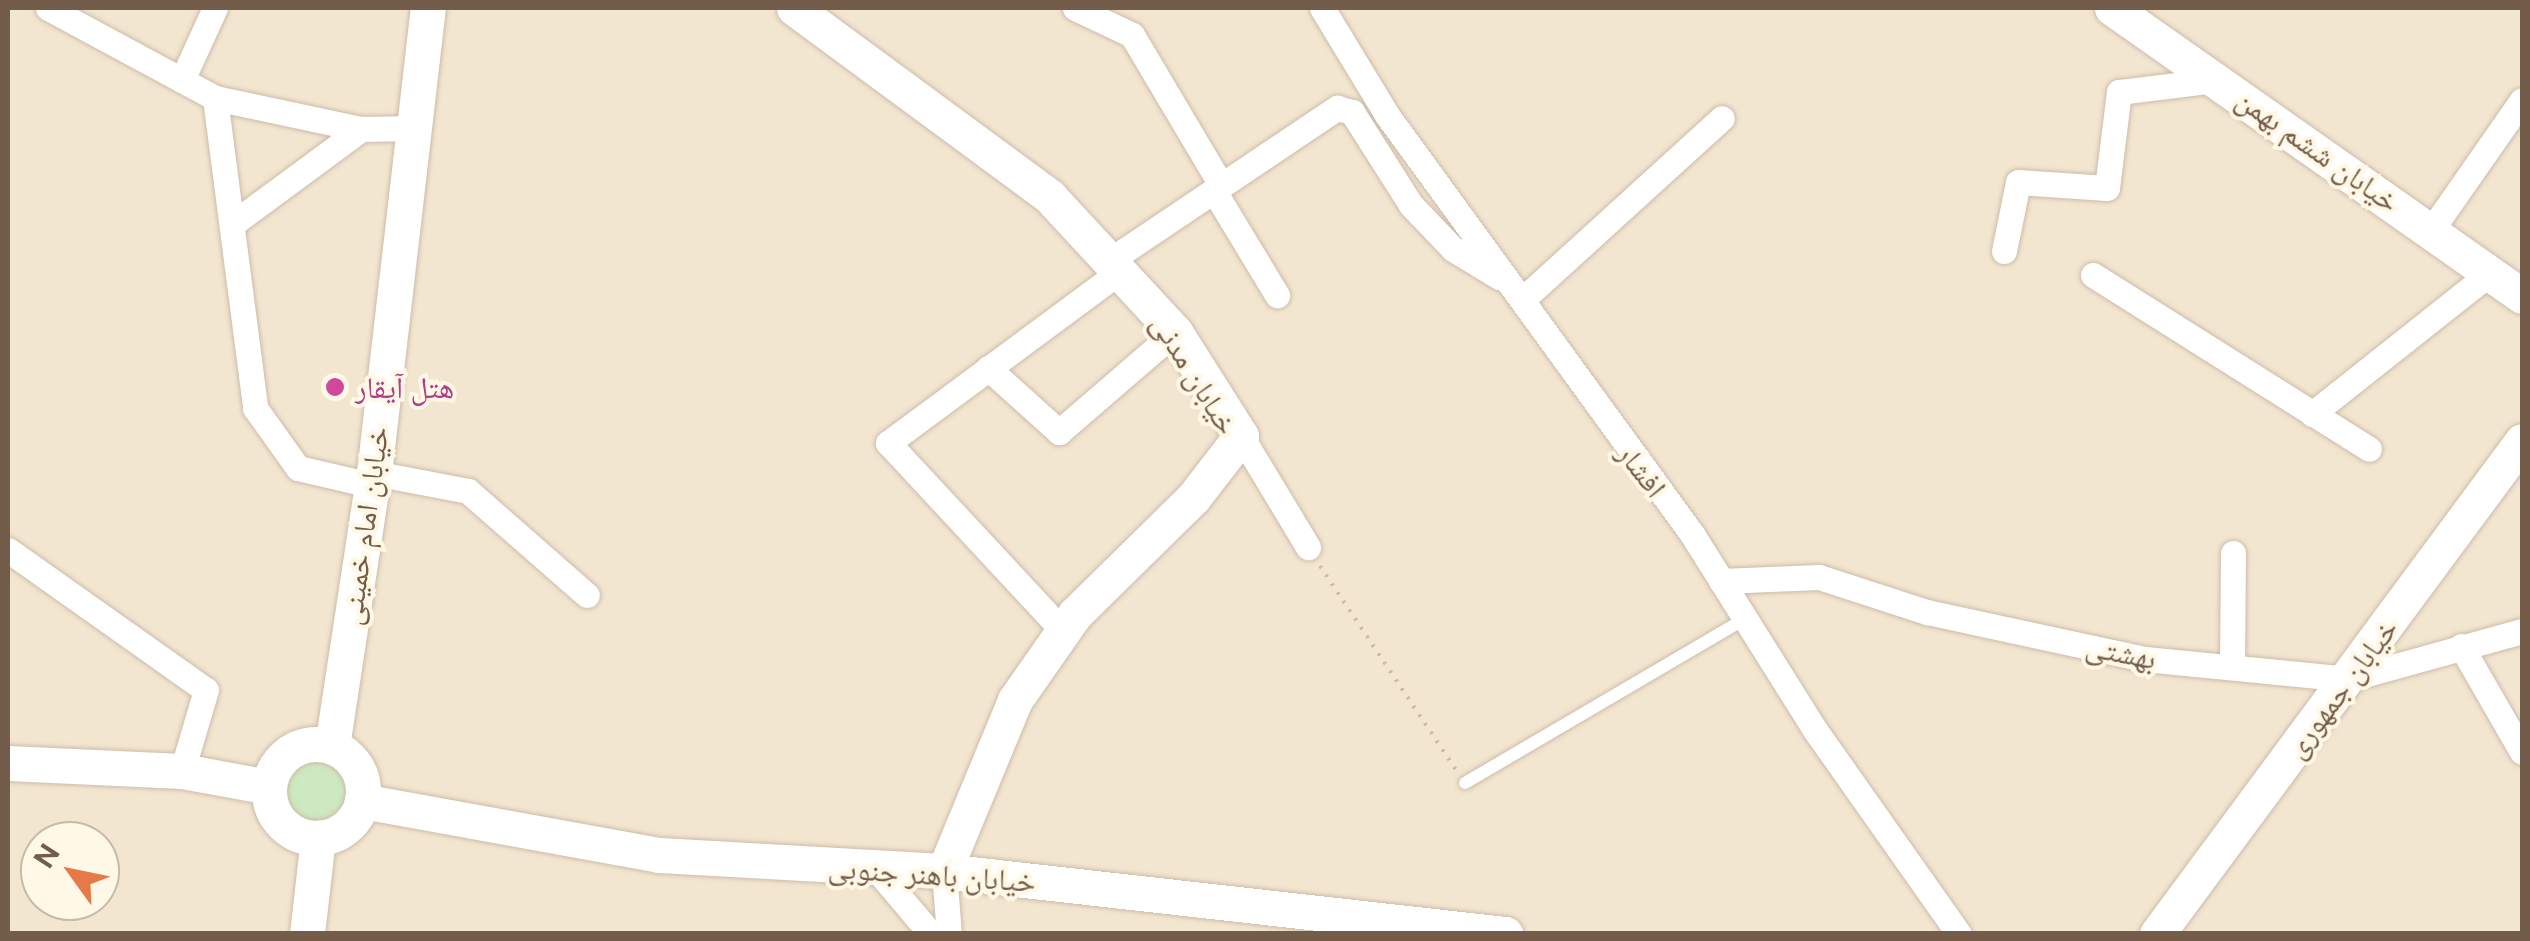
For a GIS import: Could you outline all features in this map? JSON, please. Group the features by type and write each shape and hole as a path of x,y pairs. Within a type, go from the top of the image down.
{"street":[{"path":"48,8 215,98 361,129 414,128"},
{"path":"182,80 215,8"},
{"name":"خیابان امام خمینی","path":"332,746 373,479 428,8"},
{"name":"خیابان مدنی","path":"794,8 1050,198 1175,332 1241,436 1193,498 1063,631 1015,700 944,871"},
{"path":"1075,8 1132,35 1277,295"},
{"name":"افشار","path":"1322,8 1387,115 1721,581 1959,934"},
{"name":"خیابان ششم بهمن","path":"2112,8 2432,229 2522,296"},
{"path":"2004,251 2018,182 2107,188 2120,92 2216,80"},
{"path":"215,98 236,222 255,408 298,468 462,488 587,595"},
{"path":"2432,229 2522,100"},
{"path":"1063,631 888,443 1217,188 1337,108 1352,112 1411,205 1453,249 1517,292 1722,118"},
{"path":"236,222 361,129"},
{"path":"2312,414 2490,272"},
{"path":"2093,275 2368,449"},
{"path":"988,368 1059,432 1175,332"},
{"path":"1241,436 1308,548"},
{"name":"خیابان جمهوری","path":"2157,934 2522,441"},
{"path":"8,550 206,690 182,771"},
{"path":"2232,667 2233,553"},
{"name":"بهشتی","path":"1721,581 1818,577 1927,612 2144,659 2349,679 2522,631"},
{"path":"2461,646 2522,752"},
{"path":"315,743 332,746 360,774 362,801 350,823 318,838 302,836 277,818 269,788 284,756 315,743"},
{"path":"8,763 182,771 269,788"},
{"name":"خیابان باهنر جنوبی","path":"362,801 658,854 944,871 1504,934"},
{"path":"307,934 318,838"},
{"path":"876,869 931,934"},
{"path":"944,871 949,934"}],"lane":[{"path":"1464,782 1745,620"}],"path":[{"path":"1308,548 1464,782"}],"shaded area":[{"path":"8,8 2522,8 2522,933 8,933"}],"green space":[{"path":"316,757 340,767 350,791 340,815 316,825 292,815 282,791 292,767"}],"place":[{"name":"هتل آیقار","path":"335,387"}]}
